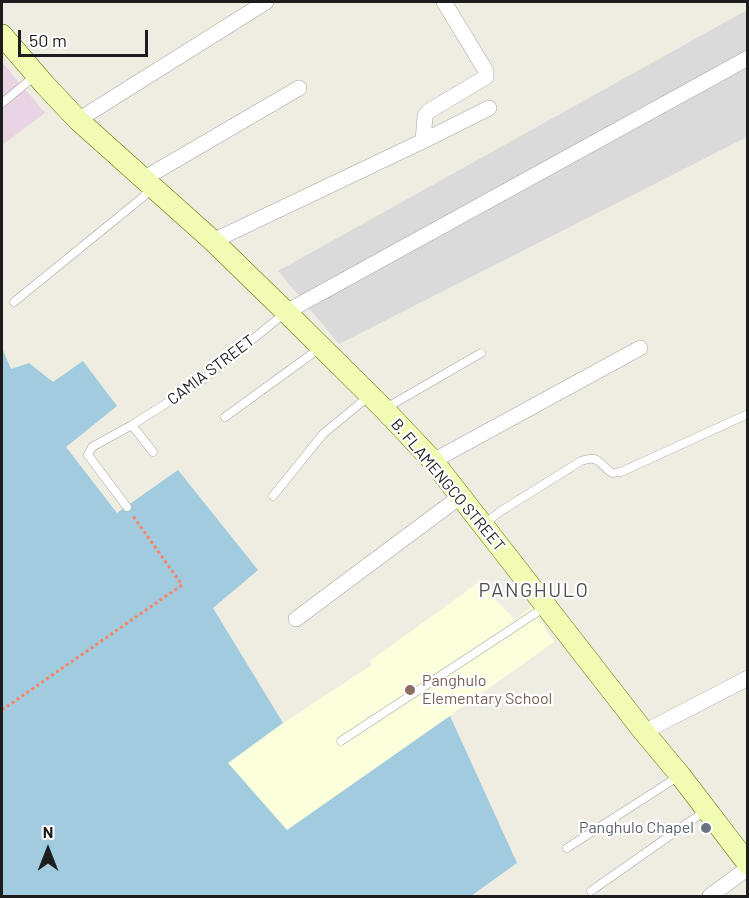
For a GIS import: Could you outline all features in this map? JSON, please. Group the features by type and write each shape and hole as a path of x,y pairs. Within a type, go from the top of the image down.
{"main road":[{"name":"B. FLAMENGCO STREET","path":"2,35 78,120 213,242 286,312 433,461 680,775 747,866"}],"street":[{"path":"78,120 266,2"},
{"path":"423,141 425,116 429,111 486,77 487,74 449,3"},
{"path":"286,312 747,58"},
{"path":"148,183 299,88"},
{"path":"213,242 489,108"},
{"path":"433,461 640,348"},
{"path":"296,620 460,496"},
{"path":"644,732 747,678"},
{"path":"710,897 747,866"}],"lane":[{"path":"2,103 36,75"},
{"path":"14,302 142,197 148,183"},
{"name":"CAMIA STREET","path":"127,507 88,455 92,447 200,382 286,312"},
{"path":"225,417 321,347"},
{"path":"273,496 323,434 377,402 481,353"},
{"path":"483,525 501,511 581,461 590,458 597,459 612,473 621,472 747,414"},
{"path":"132,424 153,452"},
{"path":"341,741 546,606"},
{"path":"567,848 680,775"},
{"path":"591,891 705,811"}],"path":[{"path":"2,710 182,585 127,507"}],"shaded area":[{"path":"747,10 747,137 339,344 278,271"},
{"path":"2,62 45,113 2,145"},
{"name":"Panghulo Elementary School","path":"479,582 515,620 532,606 554,642 287,831 228,763 283,723 372,665 370,661"}],"water":[{"path":"2,348 11,369 29,363 53,382 83,361 117,406 66,447 117,513 178,470 258,570 213,608 283,723 228,763 287,830 450,716 517,863 471,896 2,896"}],"place":[{"name":"Panghulo Elementary School","path":"410,690"},
{"name":"Panghulo Chapel","path":"706,828"}],"district":[{"name":"PANGHULO","path":"534,590"}]}
